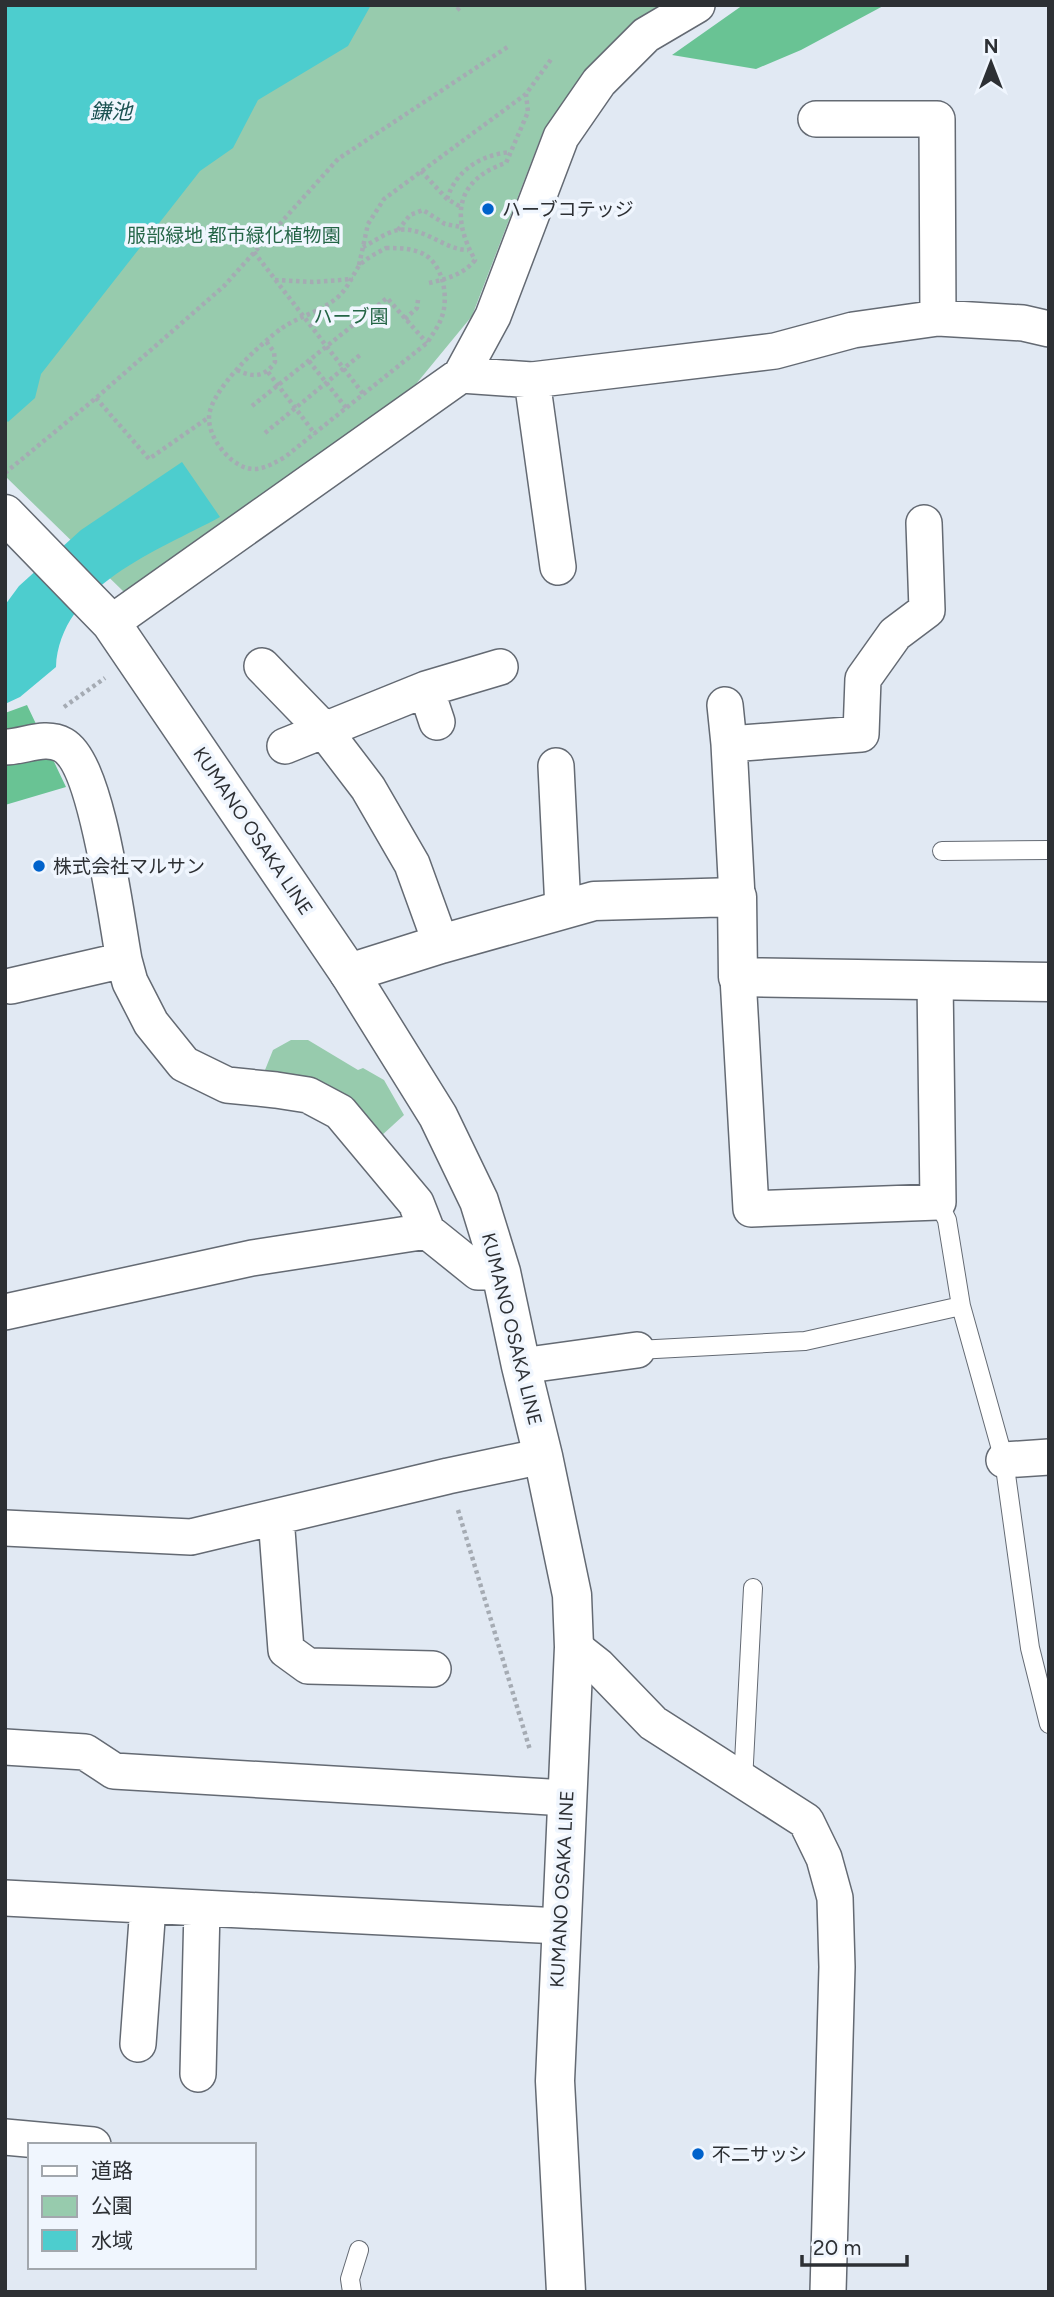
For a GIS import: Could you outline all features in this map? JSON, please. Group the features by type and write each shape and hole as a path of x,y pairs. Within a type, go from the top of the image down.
{"main road":[{"name":"KUMANO OSAKA LINE","path":"5,514 106,617 349,973 438,1116 480,1201 501,1272 572,1595 574,1647 555,1797 560,1926 555,2081 566,2292"},
{"path":"349,973 594,901 737,897 738,977 1049,982"}],"street":[{"path":"106,617 461,374 492,316 561,137 599,82 646,35 696,5"},
{"path":"816,119 937,119 939,318"},
{"path":"461,374 532,380 775,351 853,330 939,318 1023,323 1049,329"},
{"path":"532,380 558,567"},
{"path":"729,744 861,734 863,679 895,634 927,610 924,523"},
{"path":"262,666 323,729 368,788 412,864 441,944"},
{"path":"285,746 426,689 500,667"},
{"path":"426,689 437,722"},
{"path":"725,705 737,897"},
{"path":"5,747 48,741 65,746 81,768 98,814 130,982 151,1023 184,1064 227,1085 308,1095 340,1112 416,1203 427,1231 478,1272 501,1272"},
{"path":"556,766 563,909"},
{"path":"11,986 124,960"},
{"path":"738,977 751,1209 937,1202 935,980"},
{"path":"5,1312 252,1258 427,1231"},
{"path":"520,1367 637,1350"},
{"path":"5,1528 191,1538 543,1456"},
{"path":"1004,1460 1049,1457"},
{"path":"276,1517 286,1650 308,1666 433,1669"},
{"path":"574,1647 598,1666 653,1723 806,1821 824,1858 835,1898 836,1967 828,2292"},
{"path":"5,1747 85,1752 114,1771 555,1797"},
{"path":"5,1898 560,1926"},
{"path":"138,2044 148,1906"},
{"path":"198,2074 202,1909"},
{"path":"5,2137 71,2143"}],"lane":[{"path":"942,851 1049,850"},
{"path":"937,1202 947,1220 961,1306 1004,1460 1030,1648 1049,1724"},
{"path":"637,1350 805,1341 961,1306"},
{"path":"743,1782 753,1588"},
{"path":"352,2292 351,2279 359,2250"}],"path":[{"path":"457,10 463,5"},
{"path":"5,473 224,286 338,159 509,46"},
{"path":"359,267 386,248 422,252 435,265 442,280 446,303 441,320 427,343 285,457 262,469 246,468 222,451 213,436 209,417 215,401 237,370 266,341 302,315 326,306 339,296 359,267 368,223 384,200 526,93 552,58"},
{"path":"429,283 468,269 475,260 464,243 461,207 472,182 487,169 506,163 528,112 526,93"},
{"path":"447,200 450,190 462,173 475,162 494,154 511,152"},
{"path":"421,171 447,200 461,207"},
{"path":"362,247 398,230 410,215 423,210 445,223 461,227"},
{"path":"398,230 432,237 455,250 469,250"},
{"path":"254,252 365,395"},
{"path":"275,280 313,282 353,279"},
{"path":"252,406 387,298 427,343"},
{"path":"405,319 417,308 418,300"},
{"path":"237,370 247,375 268,372 275,362 274,352 266,341"},
{"path":"265,433 360,355"},
{"path":"309,361 347,409"},
{"path":"268,372 315,434"},
{"path":"96,398 149,460 209,417"},
{"path":"48,741 52,715 109,676"},
{"path":"448,1476 532,1756 546,1759 555,1797"}],"green space":[{"name":"服部緑地 都市緑化植物園","path":"5,5 663,5 638,20 588,68 544,129 472,316 416,384 260,504 124,592 5,476"},
{"path":"743,5 885,5 801,50 756,69 672,55"},
{"path":"27,705 66,787 5,805 5,713"},
{"path":"291,1040 308,1040 358,1070 363,1068 384,1080 404,1115 380,1137 263,1075 273,1050"}],"water":[{"name":"鎌池","path":"5,5 371,5 348,46 258,100 233,148 200,171 41,374 35,398 8,422 5,419"},
{"path":"182,462 220,517 142,558 93,592 75,614 62,638 56,667 20,697 5,704 5,605 19,586 81,530"}],"place":[{"name":"ハーブコテッジ","path":"488,209"},
{"name":"株式会社マルサン","path":"39,866"},
{"name":"不二サッシ","path":"698,2154"}],"park label":[{"name":"ハーブ園","path":"351,316"}]}
